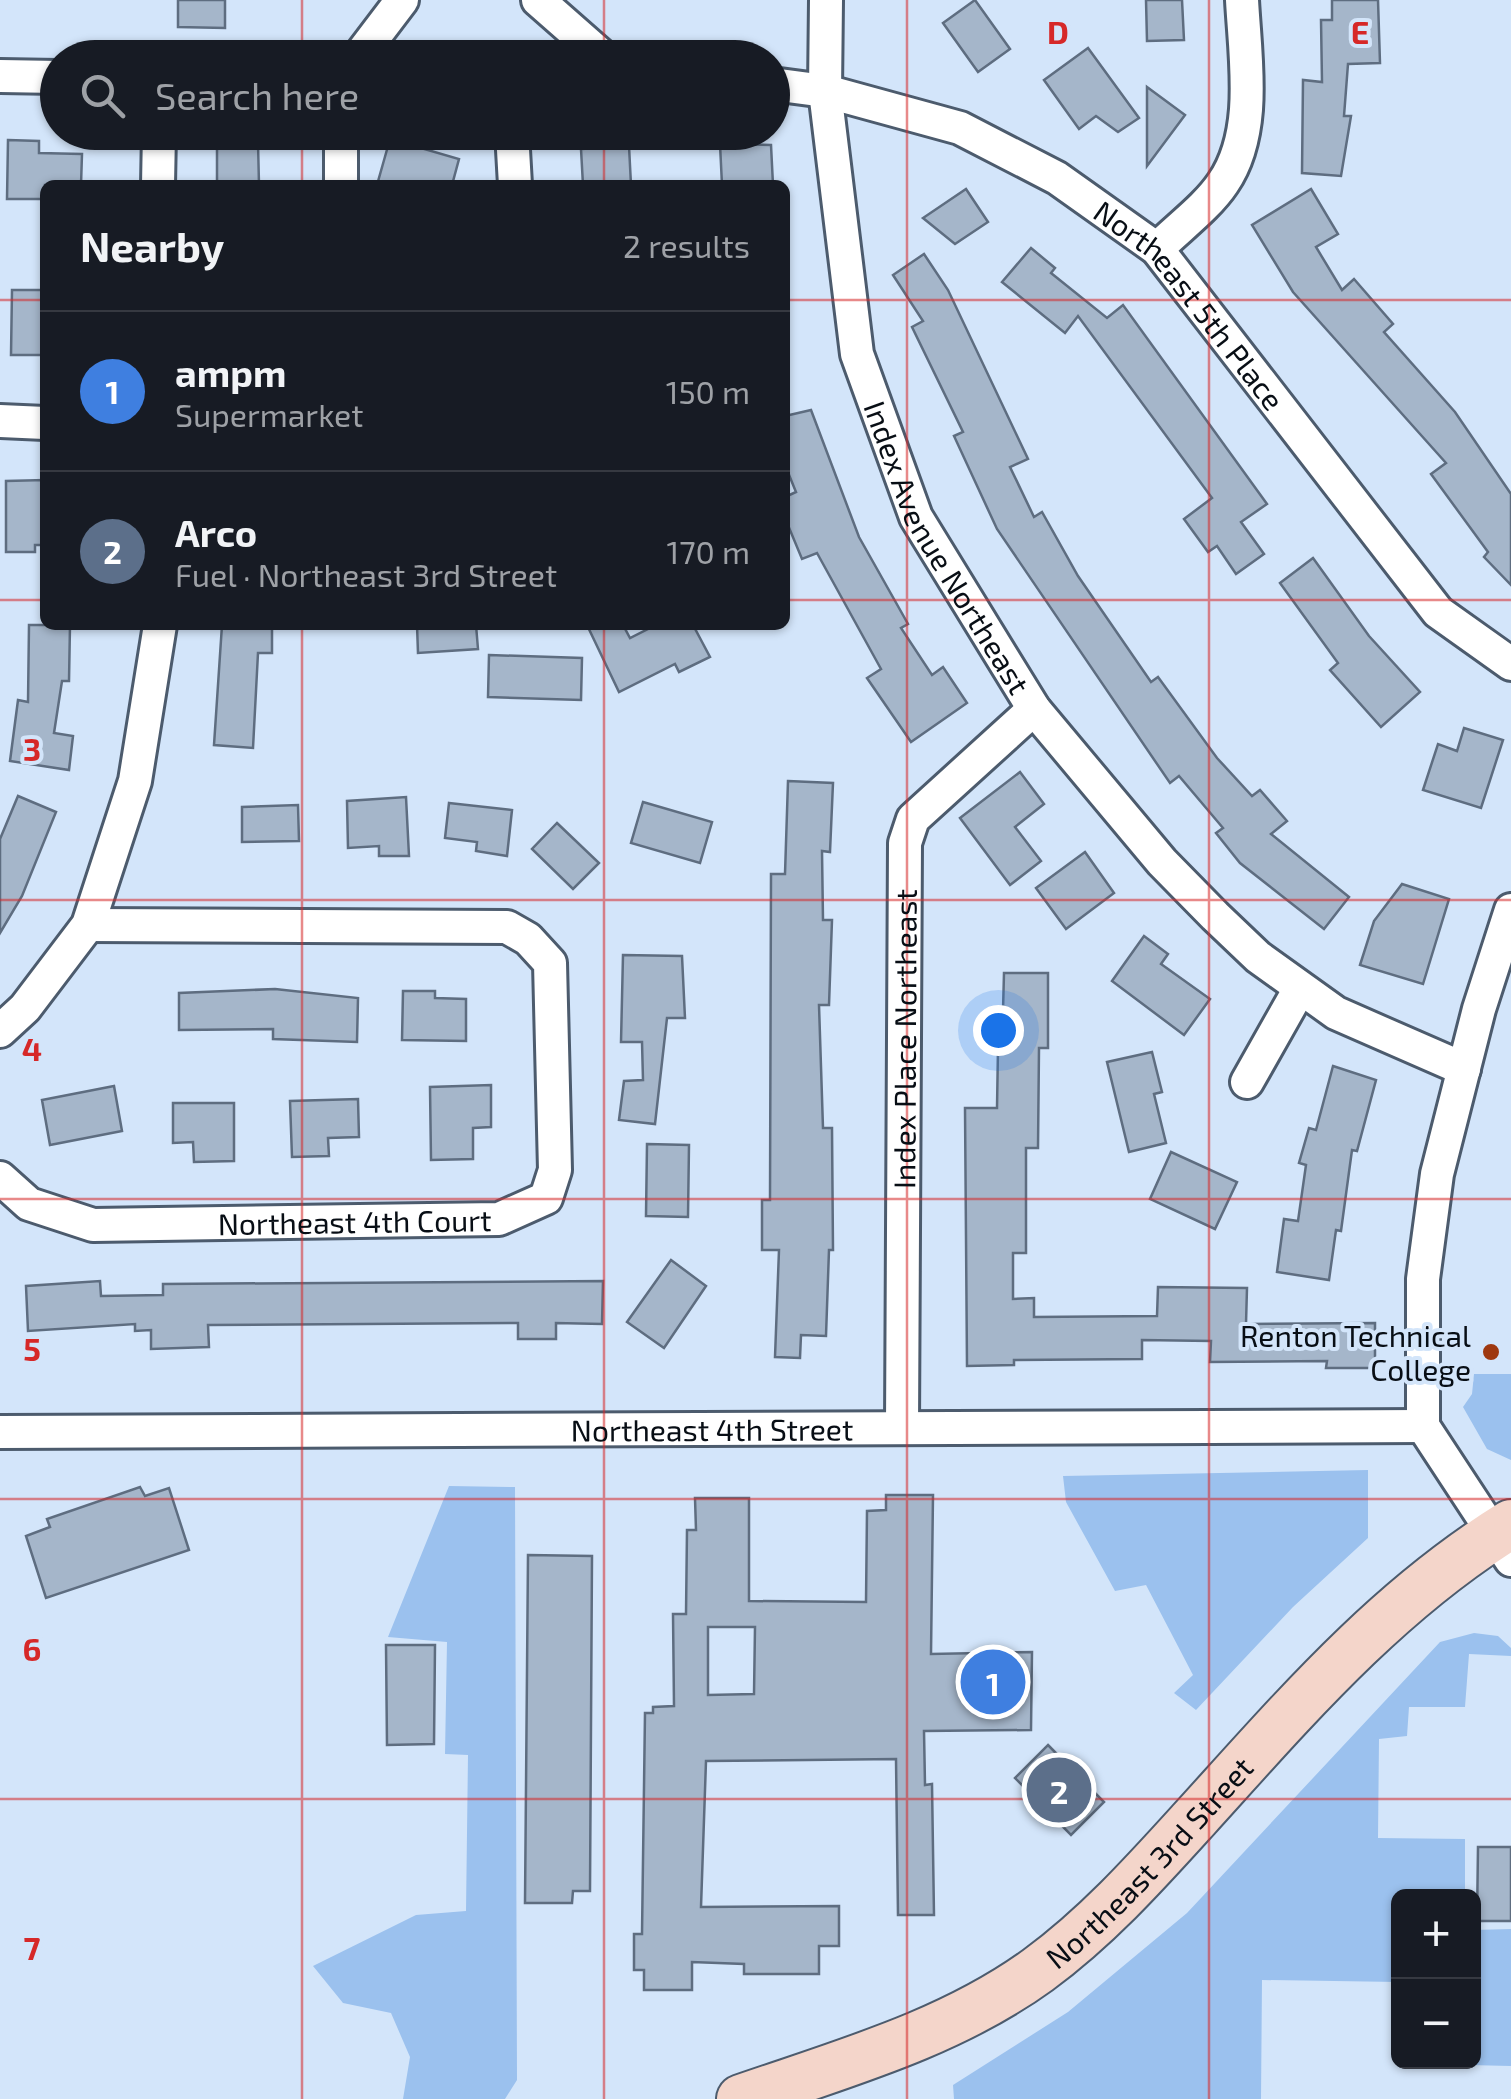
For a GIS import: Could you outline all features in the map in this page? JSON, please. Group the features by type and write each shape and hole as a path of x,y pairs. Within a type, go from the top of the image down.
{"main road":[{"name":"Northeast 3rd Street","path":"741,2099 922,2036 1037,1970 1118,1902 1379,1621 1447,1565 1505,1539"}],"street":[{"path":"372,40 402,0"},
{"path":"538,0 584,40"},
{"name":"Index Avenue Northeast","path":"826,0 825,91 857,354 916,516 1034,709 1162,862 1258,957 1299,990 1385,1038 1464,1069"},
{"path":"1157,249 1223,183 1239,149 1247,97 1242,0"},
{"path":"0,76 40,77"},
{"name":"Northeast 5th Place","path":"790,86 825,91 960,128 1057,178 1157,249 1438,612 1511,664"},
{"path":"158,180 159,150"},
{"path":"341,150 341,180"},
{"path":"513,150 514,180"},
{"path":"0,421 40,422"},
{"path":"0,1031 25,1008 88,925 134,781 159,630"},
{"name":"Index Place Northeast","path":"902,1427 905,843 912,819 1034,709"},
{"path":"1505,1539 1423,1426 1423,1279 1437,1174 1511,910"},
{"name":"Northeast 4th Court","path":"0,1178 28,1204 93,1225 499,1219 546,1198 555,1170 550,963 528,940 506,927 88,925"},
{"path":"1247,1082 1299,990"},
{"name":"Northeast 4th Street","path":"0,1432 1423,1426"}],"shaded area":[{"path":"1474,1374 1511,1374 1511,1460 1487,1449 1463,1407 1472,1394"},
{"path":"1368,1470 1368,1538 1293,1607 1196,1710 1174,1693 1193,1675 1146,1585 1115,1591 1066,1502 1063,1476"},
{"path":"449,1486 515,1487 517,2080 505,2099 403,2099 410,2057 391,2013 343,2003 313,1966 416,1915 466,1911 468,1755 445,1754 447,1642 388,1637"},
{"path":"1474,1633 1498,1636 1511,1648 1511,1656 1469,1654 1465,1707 1409,1707 1407,1736 1379,1739 1378,1838 1465,1839 1465,1889 1391,1889 1391,1982 1262,1980 1261,2099 954,2099 953,2085 1068,2012 1187,1913 1440,1642"},
{"path":"1511,1929 1511,2066 1481,2065 1481,1930"}],"building":[{"path":"178,0 225,0 225,28 178,27"},
{"path":"975,0 1010,49 978,72 943,23"},
{"path":"1146,0 1182,0 1184,40 1147,41"},
{"path":"1332,0 1378,0 1380,63 1348,64 1344,116 1351,116 1341,176 1302,173 1303,80 1322,82 1321,20 1332,20"},
{"path":"1088,48 1139,118 1118,132 1096,116 1079,129 1044,80"},
{"path":"1147,87 1185,115 1147,166"},
{"path":"8,140 39,141 39,153 82,154 81,180 40,180 40,199 7,199"},
{"path":"217,150 258,150 259,180 217,180"},
{"path":"387,150 428,150 459,159 453,180 378,180"},
{"path":"581,150 629,150 631,180 583,180"},
{"path":"720,150 771,150 773,180 722,180"},
{"path":"966,189 988,222 955,244 923,218"},
{"path":"1311,189 1338,234 1316,247 1342,290 1354,279 1393,324 1384,332 1455,412 1511,494 1511,585 1484,557 1488,552 1431,474 1446,463 1293,292 1252,225"},
{"path":"1031,248 1055,268 1051,273 1107,318 1123,305 1267,504 1241,522 1264,554 1236,574 1217,546 1208,552 1184,519 1212,498 1078,316 1065,333 1002,282"},
{"path":"924,254 948,290 1028,459 1010,467 1034,517 1042,512 1078,576 1151,682 1158,677 1217,758 1252,796 1260,790 1287,821 1271,834 1349,897 1324,929 1240,863 1216,833 1223,828 1179,776 1170,783 997,529 954,436 963,432 912,327 923,321 893,275"},
{"path":"12,290 40,290 40,355 11,355"},
{"path":"811,410 859,537 908,624 901,628 932,675 943,667 967,703 911,742 867,678 881,669 817,553 802,559 790,530 790,495 796,492 790,477 790,415"},
{"path":"40,480 40,545 35,545 35,552 6,552 6,481"},
{"path":"1313,558 1369,636 1420,692 1381,727 1330,670 1338,663 1280,583"},
{"path":"29,625 40,625 40,630 70,630 69,681 62,681 54,733 73,736 69,770 10,761 18,700 28,702"},
{"path":"222,630 272,630 272,653 258,653 253,748 214,745"},
{"path":"417,630 476,630 478,649 418,653"},
{"path":"589,630 626,630 630,638 646,630 696,630 710,657 679,672 675,664 619,692"},
{"path":"489,655 582,658 581,700 488,697"},
{"path":"1464,728 1503,740 1481,808 1423,790 1438,744 1457,751"},
{"path":"1020,772 1044,804 1015,827 1041,861 1010,885 960,818"},
{"path":"788,781 833,783 830,852 822,851 823,920 832,920 829,1005 819,1005 823,1128 832,1128 833,1250 829,1250 826,1336 801,1335 800,1358 775,1357 779,1250 762,1250 762,1200 770,1200 771,874 785,874"},
{"path":"18,796 56,812 22,896 0,933 0,839"},
{"path":"406,797 409,856 379,856 379,846 348,848 347,801"},
{"path":"643,802 712,822 700,863 631,843"},
{"path":"449,803 512,810 507,856 476,851 477,842 445,838"},
{"path":"298,805 299,841 242,842 242,807"},
{"path":"557,823 599,863 573,889 532,849"},
{"path":"1085,852 1114,893 1066,929 1036,888"},
{"path":"1402,884 1449,899 1423,984 1360,965 1374,921"},
{"path":"1144,936 1168,954 1161,964 1210,999 1184,1035 1112,981"},
{"path":"623,955 682,956 685,1018 667,1018 655,1124 619,1120 624,1081 643,1080 642,1042 621,1042"},
{"path":"1004,973 1048,973 1048,1048 1039,1048 1038,1148 1026,1148 1026,1253 1013,1253 1013,1299 1034,1298 1034,1317 1157,1316 1158,1287 1247,1288 1246,1324 1375,1323 1375,1368 1326,1368 1327,1361 1210,1362 1211,1341 1142,1340 1142,1359 1014,1360 1014,1365 967,1366 965,1108 997,1108 998,1048 986,1048 987,1010 1003,1011"},
{"path":"275,989 358,998 357,1042 273,1039 273,1029 179,1030 179,993"},
{"path":"403,991 435,991 435,998 466,999 466,1041 402,1040"},
{"path":"1152,1052 1162,1092 1154,1094 1166,1143 1129,1152 1107,1062"},
{"path":"1333,1066 1376,1080 1357,1151 1352,1150 1341,1231 1336,1230 1329,1280 1277,1272 1284,1219 1298,1221 1306,1165 1299,1163 1309,1128 1316,1130"},
{"path":"491,1085 491,1127 473,1128 473,1159 431,1160 430,1087"},
{"path":"114,1086 122,1131 50,1145 42,1100"},
{"path":"358,1099 359,1137 328,1138 329,1156 292,1157 290,1101"},
{"path":"173,1103 234,1103 234,1161 194,1162 193,1142 173,1143"},
{"path":"647,1144 689,1145 688,1217 646,1216"},
{"path":"1171,1152 1237,1182 1215,1229 1150,1199"},
{"path":"671,1260 706,1286 664,1348 627,1322"},
{"path":"100,1281 101,1296 163,1295 163,1284 603,1281 602,1324 556,1323 556,1339 518,1339 518,1323 208,1325 209,1347 151,1349 151,1330 135,1331 135,1324 28,1331 26,1286"},
{"path":"140,1487 145,1496 169,1488 189,1550 46,1598 26,1536 50,1527 47,1519"},
{"path":"886,1495 933,1495 931,1654 1032,1652 1031,1730 924,1731 925,1785 932,1784 934,1915 898,1915 896,1759 706,1761 701,1907 839,1906 839,1946 819,1946 819,1974 744,1974 744,1964 692,1962 692,1990 644,1990 644,1970 634,1970 634,1934 642,1934 645,1713 653,1713 653,1707 674,1706 673,1614 686,1614 687,1530 696,1530 695,1498 749,1498 749,1601 866,1602 867,1511 886,1510","holes":["708,1627 755,1627 754,1694 708,1695"]},
{"path":"528,1555 592,1556 590,1891 573,1891 572,1903 525,1903"},
{"path":"386,1645 435,1645 434,1744 387,1745"},
{"path":"1048,1745 1104,1802 1071,1835 1015,1778"},
{"path":"1478,1847 1511,1847 1511,1921 1481,1921 1481,1889 1477,1889"}],"place":[{"name":"Renton Technical College","path":"1491,1352"},
{"name":"ampm","path":"993,1682"},
{"name":"Arco","path":"1059,1790"}]}
